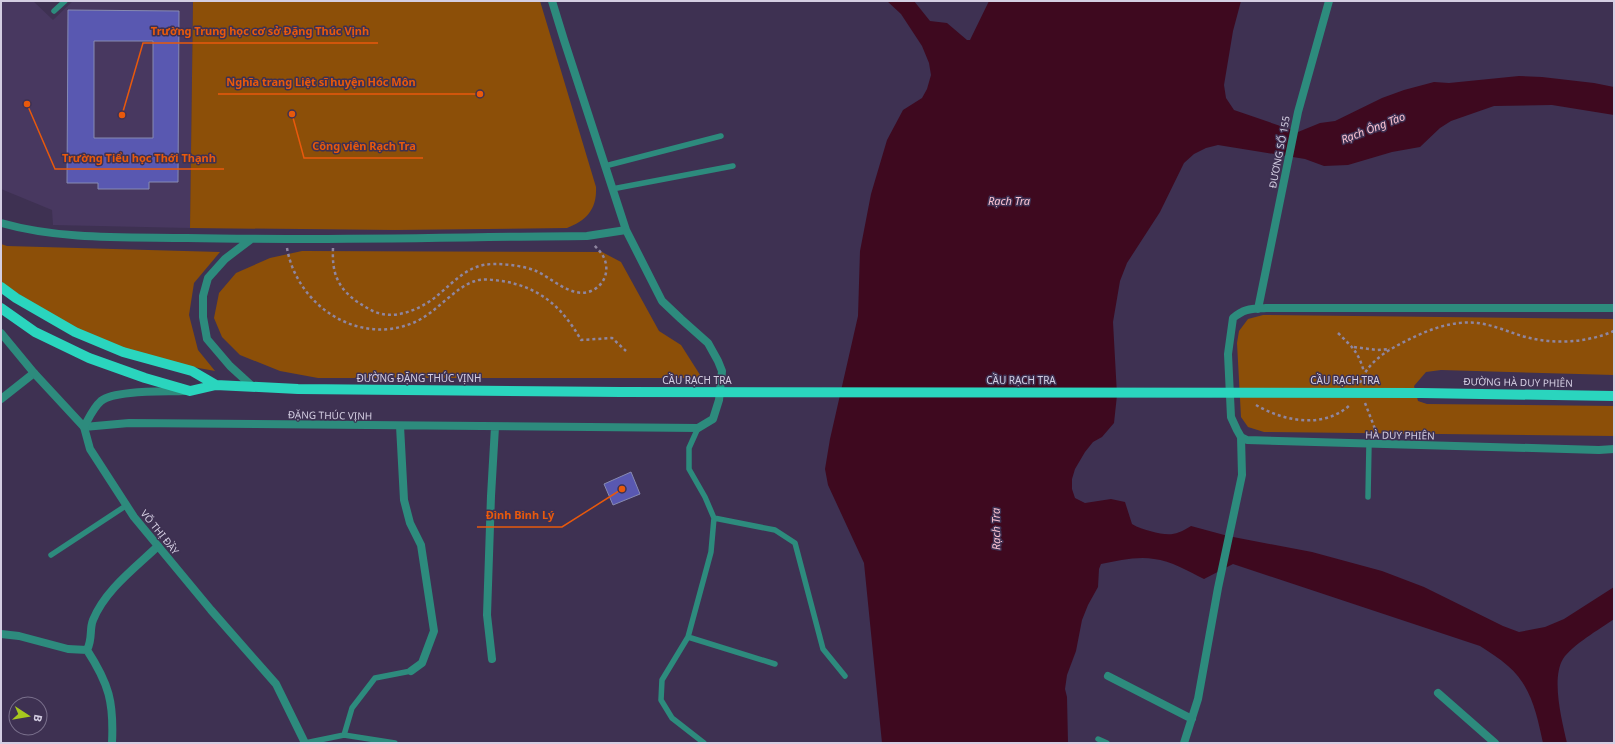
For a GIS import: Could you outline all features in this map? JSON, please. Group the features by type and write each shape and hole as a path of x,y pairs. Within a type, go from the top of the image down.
{"main road":[{"name":"ĐƯỜNG ĐẶNG THÚC VỊNH","path":"1,287 16,298 75,332 123,352 192,371 216,385"},
{"name":"ĐƯỜNG ĐẶNG THÚC VỊNH","path":"1,308 36,332 89,358 145,378 190,391 216,385 298,389 621,392"},
{"name":"CẦU RẠCH TRA","path":"621,392 1421,393"},
{"name":"ĐƯỜNG HÀ DUY PHIÊN","path":"1421,393 1614,396"}],"street":[{"path":"552,1 626,230 662,301 708,343 722,371 719,400 713,419 698,428"},
{"name":"ĐƯƠNG SỐ 155","path":"1258,309 1294,127 1329,1"},
{"path":"1,223 52,234 250,240 586,236 626,230"},
{"path":"250,240 225,259 208,278 202,296 203,317 207,339 230,366 253,387"},
{"path":"1184,743 1192,719 1202,678 1218,588 1242,475 1241,437 1231,417 1228,354 1233,318 1241,311 1248,309 1614,308"},
{"name":"VÕ THỊ ĐẦY","path":"1,333 34,373 84,427 90,449 134,517 211,610 276,684 305,743"},
{"path":"1,399 34,373"},
{"path":"84,427 92,412 108,397 123,394 190,391"},
{"name":"ĐẶNG THÚC VỊNH","path":"84,427 129,423 698,428"},
{"path":"400,426 404,500 410,523 421,545 434,631 422,663 411,671"},
{"path":"492,659 487,615 495,426"},
{"name":"HÀ DUY PHIÊN","path":"1241,437 1252,441 1599,450 1614,448"},
{"path":"86,650 91,642 92,622 102,602 122,580 158,546"},
{"path":"1,634 19,636 68,649 86,650"},
{"path":"86,650 97,666 110,692 113,721 112,743"},
{"path":"1108,676 1192,719"},
{"path":"1438,693 1495,743"}],"lane":[{"path":"54,11 66,1"},
{"path":"605,166 721,136"},
{"path":"612,189 732,166"},
{"path":"698,428 688,448 689,469 705,497 714,518 711,552 688,637 662,680 662,700 672,718 704,743"},
{"path":"1368,497 1370,444"},
{"path":"51,555 127,505"},
{"path":"714,518 775,530 795,543 823,649 845,676"},
{"path":"688,637 775,664"},
{"path":"344,735 352,708 375,678 411,671"},
{"path":"305,743 344,735 395,743"},
{"path":"1098,739 1107,743"}],"path":[{"path":"337,239 333,248 333,266 337,280 350,297 366,308 383,314 396,314 414,311 437,297 468,270 494,264 516,266 535,271 570,290 580,293 591,291 604,280 607,270 604,258 586,236"},
{"path":"286,240 292,266 308,295 321,308 352,325 383,329 408,325 427,316 462,288 475,281 490,279 520,285 539,293 554,304 566,317 581,340 612,338 626,351"},
{"path":"1357,390 1364,372 1391,349 1418,334 1442,326 1461,323 1479,323 1494,326 1517,335 1550,342 1576,340 1603,335 1614,331"},
{"path":"1338,332 1352,346 1359,356 1364,372"},
{"path":"1352,346 1377,350 1391,349"},
{"path":"1360,383 1362,390"},
{"path":"1364,398 1381,444"},
{"path":"1251,402 1265,410 1289,419 1303,421 1321,420 1344,412 1352,404"}],"shaded area":[{"path":"1,1 33,1 53,20 73,1 193,1 190,228 53,225 52,210 1,189"},
{"path":"193,1 540,1 596,187 593,208 580,221 567,228 395,230 190,228"},
{"path":"1,244 7,246 220,252 194,283 189,315 198,350 215,371 193,367 128,350 59,322 1,282"},
{"path":"302,251 602,252 621,262 659,331 681,345 702,378 318,378 280,371 240,355 222,337 214,318 219,293 236,273 270,258"},
{"path":"1263,315 1614,319 1614,375 1441,370 1426,372 1414,386 1418,401 1427,404 1614,406 1614,436 1264,432 1248,427 1241,417 1237,343 1239,331 1248,319"}],"water":[{"name":"Rạch Tra","path":"887,1 914,1 930,21 947,23 967,40 970,40 989,1 1241,1 1233,31 1224,85 1226,98 1234,110 1298,132 1320,123 1335,121 1382,98 1434,82 1449,83 1519,76 1594,83 1614,87 1614,115 1552,105 1494,106 1451,121 1440,128 1420,147 1392,152 1348,165 1324,166 1305,159 1218,145 1206,148 1194,154 1184,163 1160,212 1127,263 1120,281 1113,322 1117,395 1114,423 1102,437 1093,442 1085,452 1075,469 1072,479 1072,489 1075,498 1085,503 1111,499 1125,502 1132,524 1141,528 1162,534 1172,534 1181,532 1191,526 1228,536 1312,552 1382,571 1424,587 1503,626 1519,632 1545,627 1564,619 1614,587 1614,619 1573,648 1563,659 1560,667 1558,677 1559,700 1567,743 1543,743 1528,691 1516,674 1508,666 1480,646 1233,564 1204,579 1167,562 1141,558 1101,564 1099,569 1098,587 1082,620 1076,651 1067,675 1065,689 1067,697 1068,743 882,743 864,563 828,485 825,469 830,439 858,316 860,251 871,194 887,140 903,110 922,98 927,89 931,75 929,63 922,46 901,14"}],"building":[{"path":"68,10 179,11 178,182 149,182 149,189 98,189 98,183 67,183","holes":["94,41 153,41 153,138 94,138"]},
{"path":"631,472 640,494 613,505 604,484"}],"place":[{"name":"Nghĩa trang Liệt sĩ huyện Hóc Môn","path":"480,94"},
{"name":"Trường Tiểu học Thới Thạnh","path":"27,104"},
{"name":"Công viên Rạch Tra","path":"292,114"},
{"name":"Trường Trung học cơ sở Đặng Thúc Vịnh","path":"122,115"},
{"name":"Đình Bình Lý","path":"622,489"}],"water label":[{"name":"Rạch Ông Tào","path":"1373,128"}]}
